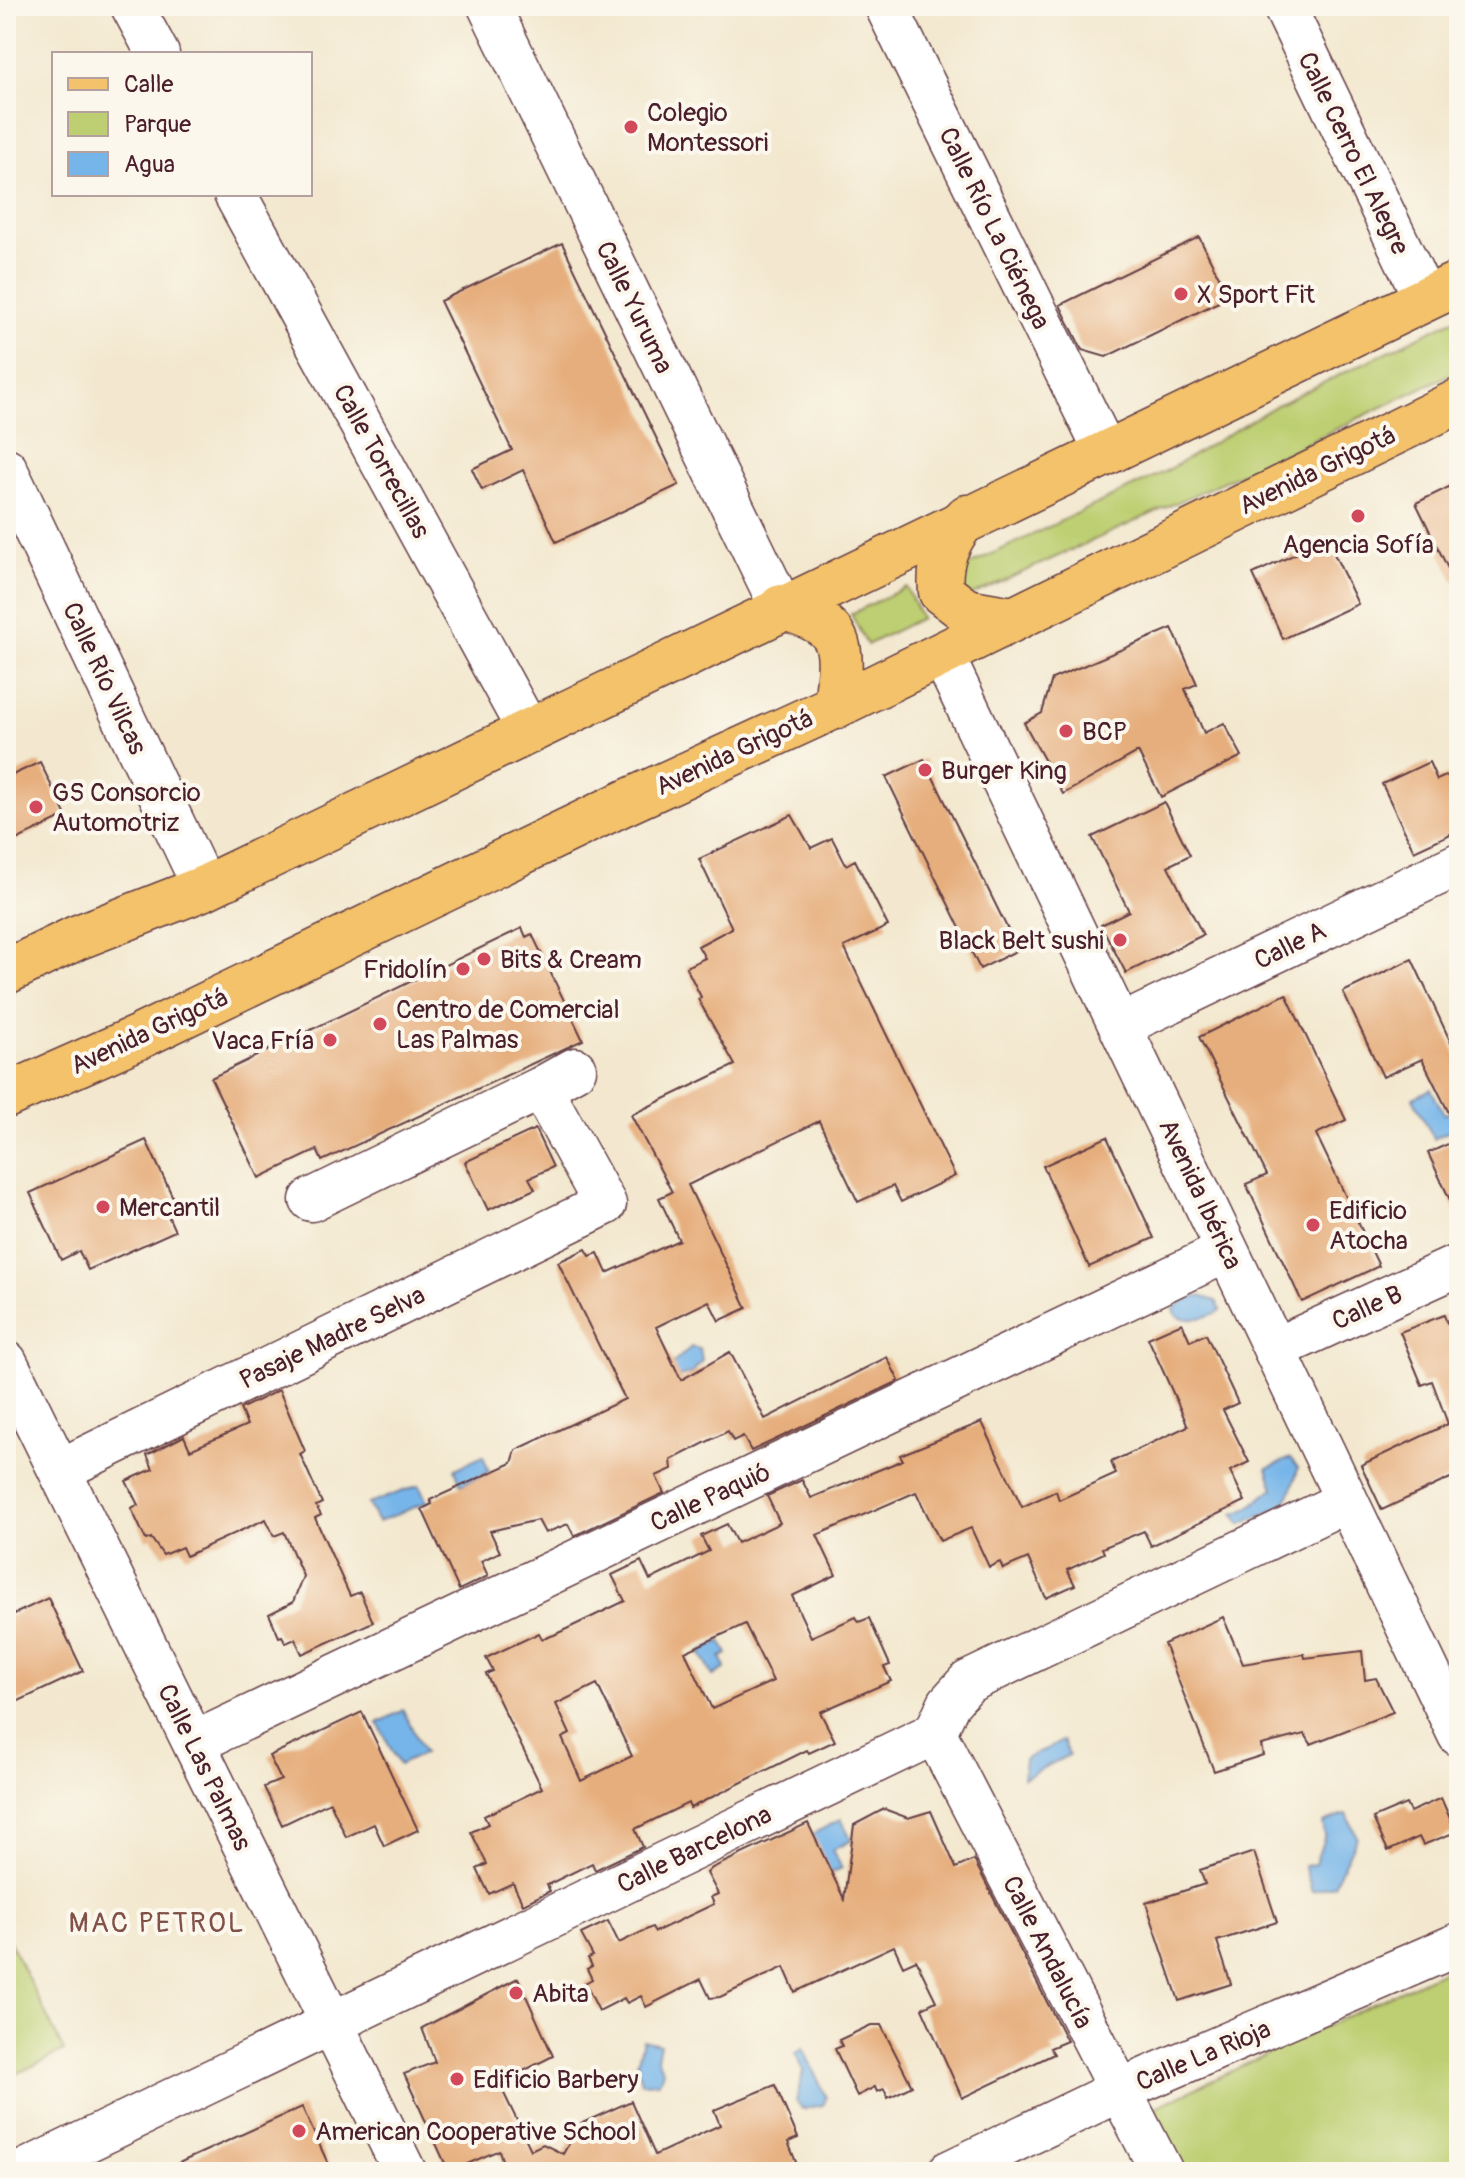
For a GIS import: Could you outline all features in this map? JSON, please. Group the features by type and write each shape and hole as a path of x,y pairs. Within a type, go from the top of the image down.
{"main road":[{"path":"6,972 76,938 204,888 967,517 1442,291"},
{"name":"Avenida Grigotá","path":"6,1096 139,1037 620,805 836,706 1459,401"},
{"path":"967,517 950,537 942,556 941,592 966,611 1012,619"},
{"path":"781,607 806,614 825,625 839,641 836,706"}],"street":[{"path":"132,6 157,52"},
{"name":"Calle Yuruma","path":"489,6 781,607"},
{"name":"Calle Río La Ciénega","path":"886,6 1105,451"},
{"name":"Calle Cerro El Alegre","path":"1284,6 1442,291"},
{"name":"Calle Torrecillas","path":"236,196 528,730"},
{"name":"Calle Río Vilcas","path":"6,469 204,888"},
{"name":"Avenida Ibérica","path":"942,654 1122,1025 1344,1502 1444,1671 1459,1735"},
{"name":"Calle A","path":"1122,1025 1459,864"},
{"name":"Pasaje Madre Selva","path":"60,1470 605,1204 558,1078 311,1200"},
{"name":"Calle Paquió","path":"194,1743 1227,1251"},
{"name":"Calle B","path":"1275,1349 1459,1265"},
{"name":"Calle Las Palmas","path":"6,1362 405,2172"},
{"path":"935,1733 949,1703 968,1682 1344,1502"},
{"name":"Calle Barcelona","path":"22,2172 935,1733"},
{"name":"Calle Andalucía","path":"935,1733 1162,2172"},
{"name":"Calle La Rioja","path":"949,2172 1120,2090 1459,1944"}],"green space":[{"path":"1459,317 1459,370 1284,454 970,596 950,574 1168,470 1277,405"},
{"path":"906,587 921,618 867,645 851,614"},
{"path":"6,1934 64,2051 6,2079"},
{"path":"1459,1963 1459,2172 1185,2172 1154,2108"}],"water":[{"path":"1431,1089 1444,1114 1452,1112 1459,1126 1434,1139 1413,1098"},
{"path":"1200,1296 1216,1301 1221,1310 1198,1318 1186,1319 1176,1315 1174,1308 1186,1299"},
{"path":"691,1347 700,1349 702,1361 692,1373 675,1378 668,1368"},
{"path":"483,1456 489,1472 461,1485 455,1469"},
{"path":"1291,1458 1298,1468 1285,1501 1272,1511 1240,1525 1234,1514 1245,1510 1274,1489 1267,1468"},
{"path":"419,1485 427,1502 378,1522 368,1504"},
{"path":"721,1641 728,1654 721,1657 726,1668 713,1676 700,1652"},
{"path":"403,1710 424,1753 399,1765 378,1723"},
{"path":"1063,1741 1069,1755 1023,1778 1025,1759"},
{"path":"1347,1814 1357,1837 1334,1885 1312,1891 1304,1866 1315,1864 1325,1835 1323,1823"},
{"path":"841,1819 852,1840 832,1850 842,1868 831,1873 811,1835"},
{"path":"643,2040 660,2044 657,2058 663,2071 659,2082 641,2083 637,2063"},
{"path":"803,2048 826,2097 823,2105 803,2109 796,2102 803,2071 796,2053"}],"building":[{"path":"1199,237 1229,297 1106,357 1082,350 1060,305"},
{"path":"562,243 679,485 556,542 523,470 482,490 472,469 512,450 440,301"},
{"path":"1459,482 1459,591 1416,503"},
{"path":"1327,539 1358,604 1283,639 1253,574"},
{"path":"1172,628 1197,684 1185,689 1204,733 1224,723 1242,756 1161,797 1138,752 1063,794 1024,723 1042,713 1052,679"},
{"path":"924,759 1018,950 980,969 886,777"},
{"name":"GS Consorcio Automotriz","path":"40,762 66,816 6,845 6,778"},
{"path":"1429,762 1437,780 1459,770 1459,830 1414,851 1382,784"},
{"path":"1164,802 1190,855 1168,866 1203,935 1126,973 1101,925 1129,911 1092,837"},
{"path":"792,815 811,848 832,838 846,865 855,860 888,926 844,947 955,1176 901,1202 893,1186 858,1202 819,1121 688,1185 747,1308 719,1321 709,1301 656,1327 681,1380 730,1352 765,1419 887,1357 899,1381 751,1451 743,1436 733,1441 728,1431 671,1460 672,1469 656,1476 664,1493 574,1536 568,1524 545,1533 538,1520 490,1531 500,1552 481,1561 488,1576 459,1590 422,1509 432,1504 430,1500 512,1463 516,1450 625,1399 558,1262 586,1249 590,1256 598,1253 607,1273 679,1240 659,1198 672,1192 631,1115 735,1065 698,999 701,997 686,967 705,958 698,946 732,928 699,859"},
{"path":"522,928 526,937 532,934 583,1040 322,1161 317,1150 259,1178 211,1078"},
{"path":"1412,959 1459,1060 1459,1133 1422,1059 1383,1077 1343,992"},
{"path":"1286,994 1346,1120 1316,1134 1379,1266 1302,1302 1246,1184 1267,1175 1199,1037"},
{"path":"535,1129 553,1167 529,1178 535,1189 488,1210 465,1162"},
{"path":"1107,1137 1154,1238 1089,1267 1043,1166"},
{"path":"1459,1139 1459,1219 1428,1153"},
{"name":"Mercantil","path":"146,1140 176,1204 165,1209 175,1231 88,1270 79,1251 61,1260 30,1193"},
{"path":"1444,1315 1447,1323 1459,1318 1459,1474 1382,1510 1361,1465 1448,1424 1432,1381 1422,1385 1400,1332"},
{"path":"1182,1323 1190,1341 1206,1334 1238,1403 1223,1410 1249,1462 1230,1471 1245,1501 1151,1546 1144,1531 1102,1548 1104,1553 1067,1570 1075,1585 1046,1598 1028,1558 1003,1569 1000,1562 989,1567 971,1528 940,1541 916,1492 817,1535 836,1575 792,1596 811,1637 856,1617 859,1622 869,1618 890,1665 884,1667 891,1681 820,1712 835,1741 809,1753 807,1750 690,1808 688,1803 635,1829 643,1847 595,1870 592,1863 547,1885 550,1891 523,1904 513,1883 489,1894 477,1869 487,1864 471,1832 488,1824 484,1816 542,1788 486,1674 493,1671 486,1658 539,1633 542,1639 554,1635 625,1601 612,1575 641,1561 650,1580 709,1551 701,1536 727,1524 737,1543 780,1523 767,1496 802,1480 811,1498 903,1460 900,1455 982,1422 1022,1507 1056,1491 1059,1500 1116,1474 1111,1462 1188,1426 1148,1338","holes":["745,1624 773,1681 712,1709 685,1652","597,1684 632,1756 581,1781 562,1738 570,1734 556,1704"]},
{"path":"279,1390 305,1451 300,1454 322,1503 316,1506 321,1515 315,1518 350,1596 360,1592 373,1622 302,1654 295,1639 286,1643 282,1636 279,1637 269,1614 293,1602 303,1576 284,1532 274,1536 266,1519 186,1556 182,1547 163,1555 151,1538 146,1540 131,1508 138,1505 126,1481 153,1469 147,1455 184,1436 190,1450 247,1425 240,1409"},
{"path":"48,1598 83,1671 6,1707 6,1618"},
{"path":"1223,1617 1243,1664 1304,1654 1305,1658 1362,1651 1365,1680 1376,1678 1393,1712 1311,1744 1305,1734 1261,1745 1263,1755 1214,1771 1164,1644"},
{"path":"362,1712 418,1830 384,1846 374,1824 346,1837 330,1802 282,1825 264,1787 281,1780 269,1756"},
{"path":"1441,1798 1456,1832 1423,1845 1419,1837 1388,1851 1373,1818 1406,1804 1410,1812"},
{"path":"884,1809 908,1818 931,1811 956,1868 974,1860 1067,2041 1050,2048 1054,2054 962,2098 922,2008 936,2001 916,1960 903,1966 894,1946 795,1992 784,1967 720,1997 710,1998 701,1979 646,2007 641,1996 627,2003 624,1998 599,2011 585,1983 592,1979 587,1969 592,1966 588,1958 593,1956 581,1934 608,1921 619,1943 652,1927 655,1932 714,1904 711,1897 718,1894 707,1873 712,1868 808,1823 844,1899 854,1825"},
{"path":"1254,1852 1277,1922 1217,1941 1231,1984 1179,2001 1146,1903 1205,1884 1200,1870"},
{"path":"518,1978 553,2056 499,2083 531,2150 543,2144 563,2154 580,2124 631,2101 655,2155 720,2125 714,2110 775,2085 798,2138 788,2142 800,2172 486,2172 503,2163 499,2150 449,2172 404,2074 435,2062 422,2028"},
{"path":"871,2025 881,2025 912,2086 888,2098 884,2089 877,2092 875,2087 857,2096 835,2049 842,2046 839,2040"},
{"path":"302,2107 332,2172 159,2172"}],"place":[{"name":"Colegio Montessori","path":"631,127"},
{"name":"X Sport Fit","path":"1181,294"},
{"name":"Agencia Sofía","path":"1358,516"},
{"name":"BCP","path":"1066,731"},
{"name":"Burger King","path":"925,770"},
{"name":"GS Consorcio Automotriz","path":"36,807"},
{"name":"Black Belt sushi","path":"1120,940"},
{"name":"Bits & Cream","path":"484,959"},
{"name":"Fridolín","path":"463,969"},
{"name":"Centro de Comercial Las Palmas","path":"380,1024"},
{"name":"Vaca Fría","path":"330,1040"},
{"name":"Mercantil","path":"103,1207"},
{"name":"Edificio Atocha","path":"1313,1225"},
{"name":"Abita","path":"516,1993"},
{"name":"Edificio Barbery","path":"457,2079"},
{"name":"American Cooperative School","path":"299,2131"}],"district":[{"name":"MAC PETROL","path":"157,1922"}]}
